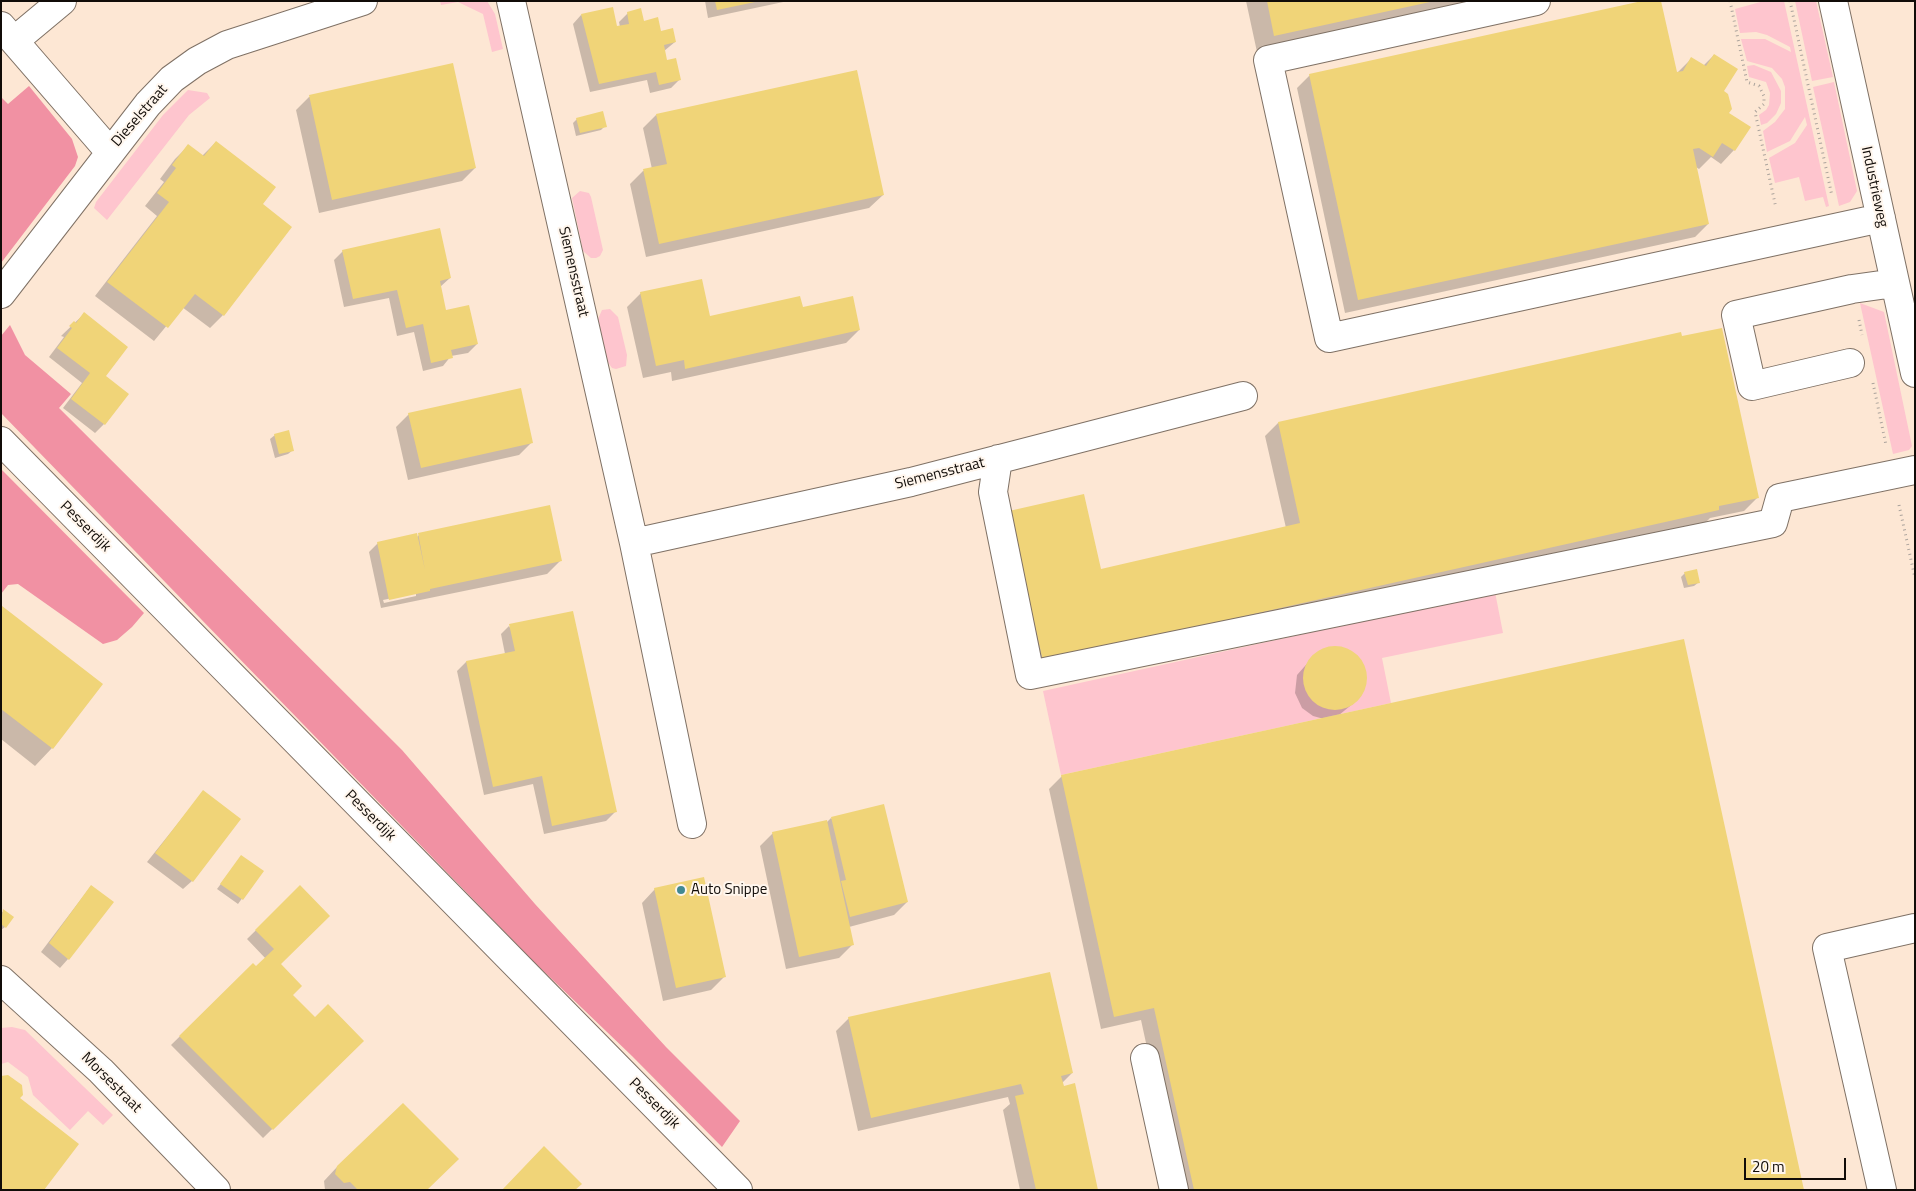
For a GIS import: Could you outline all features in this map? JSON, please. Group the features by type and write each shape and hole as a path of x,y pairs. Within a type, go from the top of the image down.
{"street":[{"path":"62,1 8,34 110,152"},
{"name":"Dieselstraat","path":"1,294 148,104 172,80 197,61 227,45 363,1"},
{"name":"Siemensstraat","path":"511,1 634,543 692,824"},
{"path":"1536,1 1268,60 1329,338 1881,218"},
{"name":"Industrieweg","path":"1833,1 1915,373"},
{"path":"1850,363 1752,386 1736,314 1852,289 1895,283"},
{"name":"Siemensstraat","path":"634,543 911,482 1243,396"},
{"name":"Pesserdijk","path":"1,441 738,1190"},
{"path":"998,460 993,492 1030,675 1773,523 1780,498 1915,470"},
{"path":"1882,1190 1827,948 1915,928"},
{"name":"Morsestraat","path":"1,980 101,1071 216,1190"},
{"path":"1145,1058 1174,1190"}],"path":[{"path":"1730,1 1747,82 1759,86 1764,96 1764,104 1755,112 1783,238"}],"shaded area":[{"path":"1,1 1915,1 1915,1190 1,1190"},
{"path":"440,1 487,1 495,14 503,49 492,52 483,14 458,2 441,5"},
{"path":"1764,1 1784,1 1829,206 1826,207 1823,197 1805,201 1799,177 1775,183 1769,158 1795,143 1807,125 1805,117 1790,141 1767,152 1763,131 1775,122 1785,109 1785,87 1782,79 1772,68 1747,61 1741,39 1765,39 1791,52 1790,47 1767,35 1756,32 1740,33 1735,9"},
{"path":"1795,1 1816,1 1833,77 1812,81"},
{"path":"1754,65 1771,72 1781,91 1781,103 1776,114 1767,123 1761,125 1759,115 1769,105 1770,93 1766,82 1749,77 1747,66"},
{"path":"1834,82 1857,191 1850,202 1839,206 1813,87"},
{"path":"29,86 72,139 78,157 75,166 1,263 1,97 8,104"},
{"path":"188,90 207,93 210,98 189,115 107,220 94,208 96,202 163,115"},
{"path":"580,191 589,193 591,197 603,250 600,256 596,258 591,258 583,251 572,198"},
{"path":"1860,303 1884,312 1912,446 1909,450 1893,454"},
{"path":"610,309 618,317 627,355 626,366 616,369 612,368 607,361 598,319 602,310"},
{"path":"10,325 25,355 71,394 59,408 402,750 535,904 666,1047 740,1121 722,1147 632,1056 532,960 1,413 1,336"},
{"path":"1,469 144,613 117,640 103,644 18,584 8,585 1,594"},
{"path":"1495,592 1503,633 1382,658 1391,703 1061,775 1043,691"},
{"path":"12,1027 25,1030 113,1115 103,1125 88,1111 70,1130 33,1095 28,1077 8,1062 1,1064 1,1028"}],"building":[{"path":"715,1 755,1 755,2 717,10"},
{"path":"1267,1 1430,1 1430,2 1274,36"},
{"path":"1642,1 1661,1 1677,72 1683,71 1691,57 1706,66 1714,54 1738,69 1724,91 1728,94 1732,109 1729,113 1751,127 1735,151 1722,143 1713,157 1699,148 1693,149 1709,224 1358,300 1309,74"},
{"path":"613,7 617,26 629,24 627,12 641,8 644,21 658,17 661,31 673,28 676,42 664,45 667,60 676,58 681,80 659,85 656,72 599,84 581,14"},
{"path":"453,63 476,168 332,200 309,95"},
{"path":"857,70 884,195 659,244 643,169 667,164 656,114"},
{"path":"603,111 607,127 580,133 576,118"},
{"path":"216,141 276,187 263,204 292,227 224,316 195,294 168,328 107,282 169,202 157,193 176,168 172,165 188,144 204,156"},
{"path":"440,228 451,278 440,281 446,310 469,305 478,344 451,350 453,358 431,363 423,324 406,328 397,290 353,299 342,250"},
{"path":"702,279 710,316 800,296 803,307 853,296 860,330 685,369 684,360 656,366 640,292"},
{"path":"84,312 128,347 106,376 129,394 105,425 71,399 90,373 57,348 72,328 69,326 74,321 76,323"},
{"path":"1722,328 1759,498 1719,506 1719,510 1043,661 1009,511 1084,494 1101,569 1300,523 1278,422 1681,332 1682,336"},
{"path":"521,388 533,443 421,468 408,413"},
{"path":"289,430 294,451 279,454 274,434"},
{"path":"550,505 562,561 430,589 430,591 389,600 377,542 417,533 425,570 418,533"},
{"path":"1697,569 1700,583 1688,585 1684,572"},
{"path":"2,606 103,684 53,749 1,709"},
{"path":"573,611 617,812 552,826 542,776 493,787 466,661 515,651 509,624"},
{"path":"1684,639 1804,1190 1194,1190 1154,1008 1114,1017 1061,775"},
{"path":"1335,646 1347,649 1358,655 1364,666 1367,678 1364,690 1358,701 1347,707 1335,710 1323,707 1312,701 1306,690 1303,678 1306,666 1312,655 1323,649"},
{"path":"203,790 241,819 193,882 155,853"},
{"path":"884,804 908,902 850,917 841,881 846,880 831,817"},
{"path":"827,820 854,945 799,957 772,832"},
{"path":"241,855 264,871 243,900 220,884"},
{"path":"704,877 726,977 676,988 654,888"},
{"path":"91,885 114,902 69,960 49,943"},
{"path":"300,885 330,916 281,964 302,986 293,995 315,1017 328,1004 364,1041 273,1130 179,1036 253,963 256,966 274,949 255,930"},
{"path":"3,909 14,917 6,928 1,924"},
{"path":"1050,972 1073,1073 1061,1076 1064,1086 1075,1083 1098,1190 1036,1190 1015,1096 1024,1094 1021,1084 871,1118 848,1017"},
{"path":"8,1075 22,1085 23,1095 20,1098 79,1144 44,1190 1,1190 1,1076"},
{"path":"403,1103 459,1159 427,1190 358,1190 350,1182 344,1183 335,1174 337,1166"},
{"path":"544,1146 582,1184 575,1190 502,1190"}],"place":[{"name":"Auto Snippe","path":"681,890"}]}
